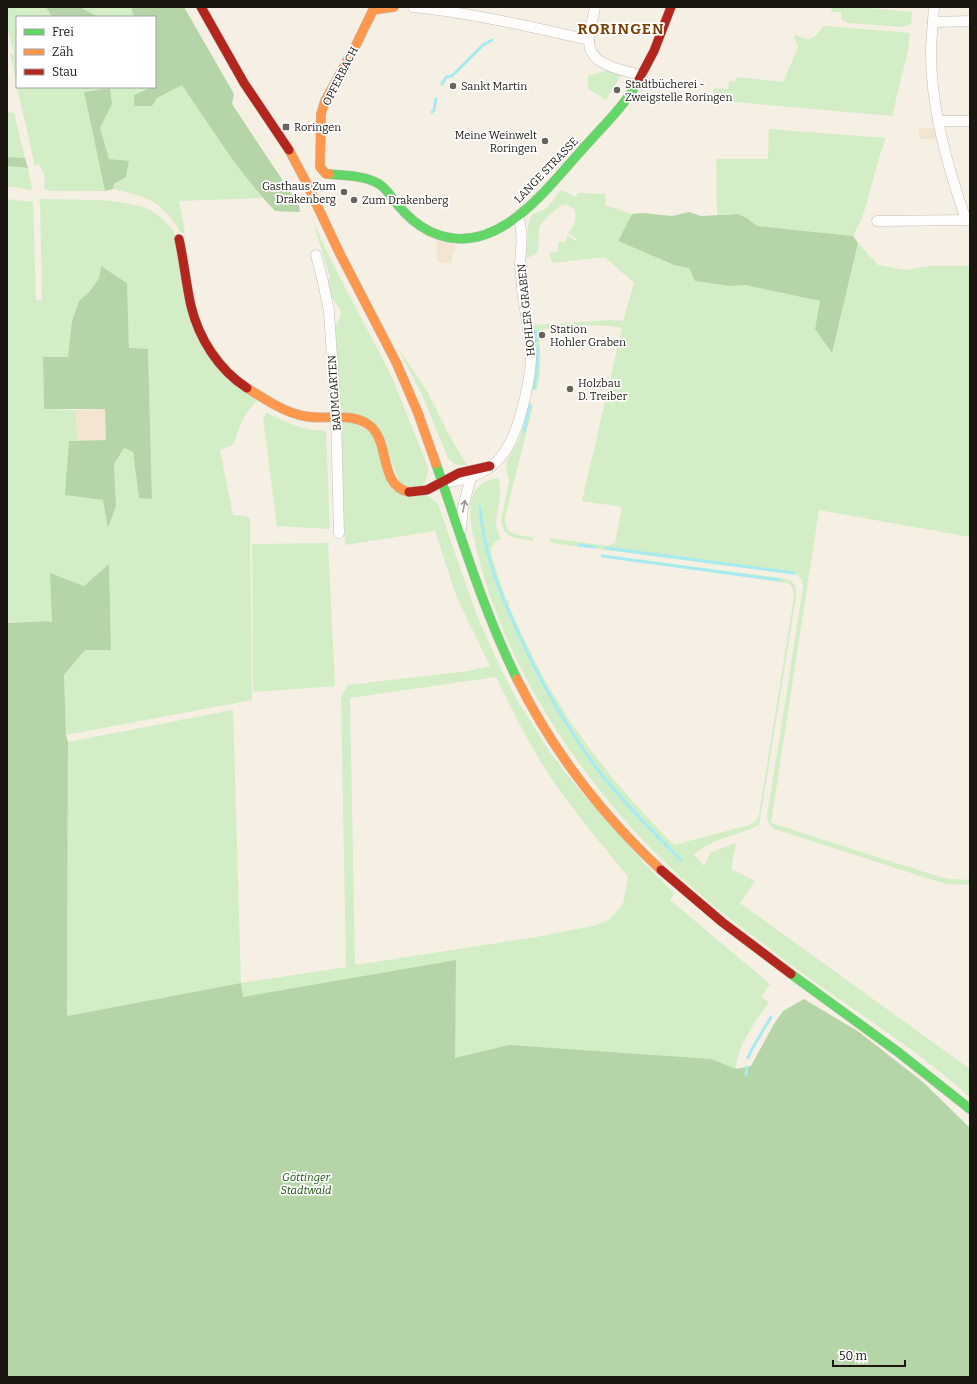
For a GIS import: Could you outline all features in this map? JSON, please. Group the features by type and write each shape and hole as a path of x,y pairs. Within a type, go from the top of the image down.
{"main road":[{"path":"201,7 245,84 290,151 313,193 338,251 402,375 422,423 479,591 509,663 531,708 555,746 591,794 617,824 656,864 704,908 898,1052 970,1109"},
{"name":"OPFERBACH","path":"320,167 321,114 325,101 348,60 372,8 394,7"},
{"name":"LANGE STRASSE","path":"320,167 326,174 361,178 379,184 405,214 416,224 432,233 461,239 478,238 494,232 518,216 544,192 621,106 642,76 671,7"},
{"name":"HOHLER GRABEN","path":"179,239 183,252 193,314 204,342 217,363 235,380 290,412 306,417 360,419 374,428 393,480 396,485 408,493 417,492 443,482 455,475 490,466"}],"street":[{"path":"413,7 451,11 497,19 589,40"},
{"path":"595,7 589,40 593,53 599,61 642,76"},
{"path":"877,220 968,220 949,170 938,121 932,75 931,47 934,7"},
{"path":"933,22 970,21"},
{"path":"938,121 970,121"},
{"name":"HOHLER GRABEN","path":"443,482 471,478 490,466 501,456 513,439 522,412 530,370 530,344 520,265 522,233 518,216"},
{"name":"BAUMGARTEN","path":"316,255 329,311 336,417 339,533"},
{"path":"460,535 463,507 471,478"}],"shaded area":[{"path":"919,128 934,128 936,139 919,139"},
{"path":"437,241 456,245 455,252 452,253 452,263 437,262"},
{"path":"105,409 106,440 77,441 76,410"}],"green space":[{"path":"7,7 46,7 51,16 16,16 16,80 10,53 14,55 7,26"},
{"path":"46,7 84,7 83,9 97,16 51,16"},
{"path":"84,7 131,7 134,16 97,16 83,9"},
{"path":"131,7 184,7 234,94 232,104 299,205 300,212 275,211 237,166 182,85 157,98 152,106 134,106 134,95 150,88 156,88 156,16 134,16"},
{"path":"832,7 859,7 912,12 911,24 904,27 848,23 841,19 841,12 831,12"},
{"path":"827,26 910,33 908,51 892,116 713,100 714,88 728,89 729,81 735,82 737,77 783,82 798,48 794,35 810,39 814,37 823,27"},
{"path":"609,70 621,75 606,100 588,89 588,76"},
{"path":"182,85 216,136 263,198 179,201 185,233 181,233 161,207 145,198 113,189 114,184 126,177 129,162 109,159 100,128 112,104 110,88 150,88 134,95 135,106 152,106 156,98"},
{"path":"17,88 110,88 84,92 105,191 52,191 44,189 45,176 39,164 35,166"},
{"path":"110,88 112,104 100,128 109,159 129,161 126,177 114,184 113,189 105,191 84,92"},
{"path":"7,112 14,113 25,158 7,157"},
{"path":"769,129 886,138 862,218 853,236 757,226 739,214 717,215 716,159 768,159"},
{"path":"7,157 25,158 28,168 7,166"},
{"path":"7,166 28,168 32,190 7,186"},
{"path":"561,190 576,197 578,193 606,194 605,205 632,214 618,241 674,265 690,268 731,286 745,285 820,301 815,329 832,353 858,243 878,265 905,270 929,266 970,266 970,537 819,510 771,823 940,877 970,880 970,885 947,884 936,881 774,829 768,822 767,816 803,588 802,580 798,575 552,543 549,538 608,546 615,542 622,507 582,501 622,328 593,325 544,329 544,338 539,339 540,364 537,390 532,388 536,362 533,325 610,320 623,321 634,283 605,257 553,263 549,254 552,252 558,252 558,242 566,242 567,235 576,241 578,240 568,233 574,225 575,210 567,205 564,205 556,210 539,227 538,252 526,259 529,220 533,214 549,205"},
{"path":"7,199 33,202 36,300 42,300 40,199 100,200 140,206 152,211 164,220 173,230 179,243 193,321 257,401 245,415 234,444 220,450 233,515 246,516 250,519 252,700 66,735 64,675 85,650 111,649 109,564 84,586 52,622 7,622","holes":["101,266 127,283 129,349 148,349 152,498 139,498 133,451 124,448 114,464 116,506 108,527 104,500 69,441 77,441 76,410 44,409 43,357 68,357 79,301 91,290 99,278"]},
{"path":"689,212 701,216 738,214 747,218 757,226 853,236 858,243 832,353 815,329 820,301 745,285 731,286 695,281 689,268 674,265 618,241 632,214 643,213 672,216"},
{"path":"313,222 337,272 391,375 428,467 426,480 417,488 400,483 383,438 342,411 340,408 334,329 340,318 341,311 332,297 327,280 330,277"},
{"path":"101,266 127,283 129,348 148,349 152,499 139,498 133,452 124,448 114,464 116,506 108,528 103,500 65,495 69,441 106,440 105,409 44,409 43,357 68,357 72,321 79,301 91,290 99,278"},
{"path":"398,348 426,389 450,437 467,465 456,464 448,458 423,397"},
{"path":"528,404 533,406 505,517 507,528 510,531 518,535 533,537 533,541 511,537 504,531 501,521 509,481 506,466 507,461 519,440"},
{"path":"267,413 303,428 326,431 330,529 277,526 263,419"},
{"name":"Göttinger Stadtwald","path":"343,423 353,423 372,433 386,474 431,498 438,504 477,616 500,667 518,702 550,752 576,786 645,864 674,893 670,900 770,984 761,997 769,1002 744,1040 738,1057 736,1066 737,1082 970,1377 7,1377 7,629 62,1025 241,983 346,967 341,696 348,685 468,671 490,666 457,598 435,531 345,545 340,430","holes":["496,677 527,738 557,787 628,877 623,904 610,919 597,925 542,936 355,965 350,698"]},
{"path":"498,478 500,494 496,527 502,540 497,540 491,548 491,554 506,599 509,601 509,607 540,671 558,703 573,725 604,767 638,807 674,845 749,825 756,821 759,815 794,597 793,589 789,583 605,557 606,555 781,578 791,581 796,587 796,597 759,825 716,841 701,849 694,855 704,866 711,852 736,843 731,869 755,881 740,903 970,1069 970,1097 926,1061 809,978 701,895 674,871 640,837 577,761 525,676 504,631 487,585 473,533 470,511 472,497 479,486 488,480"},
{"path":"328,543 335,686 253,692 252,544"},
{"name":"Göttinger Stadtwald","path":"109,564 111,650 85,650 64,675 66,735 68,742 67,1016 241,983 243,997 456,960 455,1058 509,1045 711,1059 736,1069 751,1066 774,1024 783,1011 804,999 859,1032 923,1082 970,1128 970,1377 7,1377 7,623 52,622 50,573 84,586"},
{"path":"233,710 241,983 67,1016 68,742"}],"waterway":[{"path":"442,84 446,77 452,76 483,45 492,40"},
{"path":"432,112 434,110 436,99"},
{"path":"535,331 537,340"},
{"path":"534,389 538,347"},
{"path":"524,432 530,405"},
{"path":"480,507 484,538 497,583 523,645 551,698 572,733 604,778 636,814 681,860"},
{"path":"579,545 595,547"},
{"path":"606,548 794,573"},
{"path":"602,556 779,580"},
{"path":"748,1058 771,1017"},
{"path":"746,1075 747,1067"}],"traffic: fast":[{"path":"329,174 361,177 379,184 387,191 408,216 429,231 452,238 474,238 495,230 515,218 533,203 617,111 636,85"},
{"path":"436,464 483,600 517,679"},
{"path":"791,974 898,1052 970,1109"}],"traffic: slow":[{"path":"329,174 326,174 320,167 321,114 325,101 357,43 373,10 394,7"},
{"path":"289,150 340,254 396,362 418,413 436,464"},
{"path":"247,388 274,405 289,412 312,417 354,418 369,425 376,432 380,441 393,481 399,488 409,492"},
{"path":"517,679 531,706 563,757 599,805 619,828 661,870"}],"traffic: jam":[{"path":"201,7 244,83 289,150"},
{"path":"636,85 654,51 671,7"},
{"path":"179,239 191,306 199,330 219,363 237,381 247,388"},
{"path":"409,492 427,490 459,473 490,466"},
{"path":"661,870 722,922 791,974"}],"place":[{"name":"Sankt Martin","path":"453,86"},
{"name":"Stadtbücherei - Zweigstelle Roringen","path":"617,90"},
{"name":"Roringen","path":"286,127"},
{"name":"Meine Weinwelt Roringen","path":"545,141"},
{"name":"Gasthaus Zum Drakenberg","path":"344,192"},
{"name":"Zum Drakenberg","path":"354,200"},
{"name":"Station Hohler Graben","path":"542,335"},
{"name":"Holzbau D. Treiber","path":"570,389"}],"district":[{"name":"RORINGEN","path":"621,29"}]}
